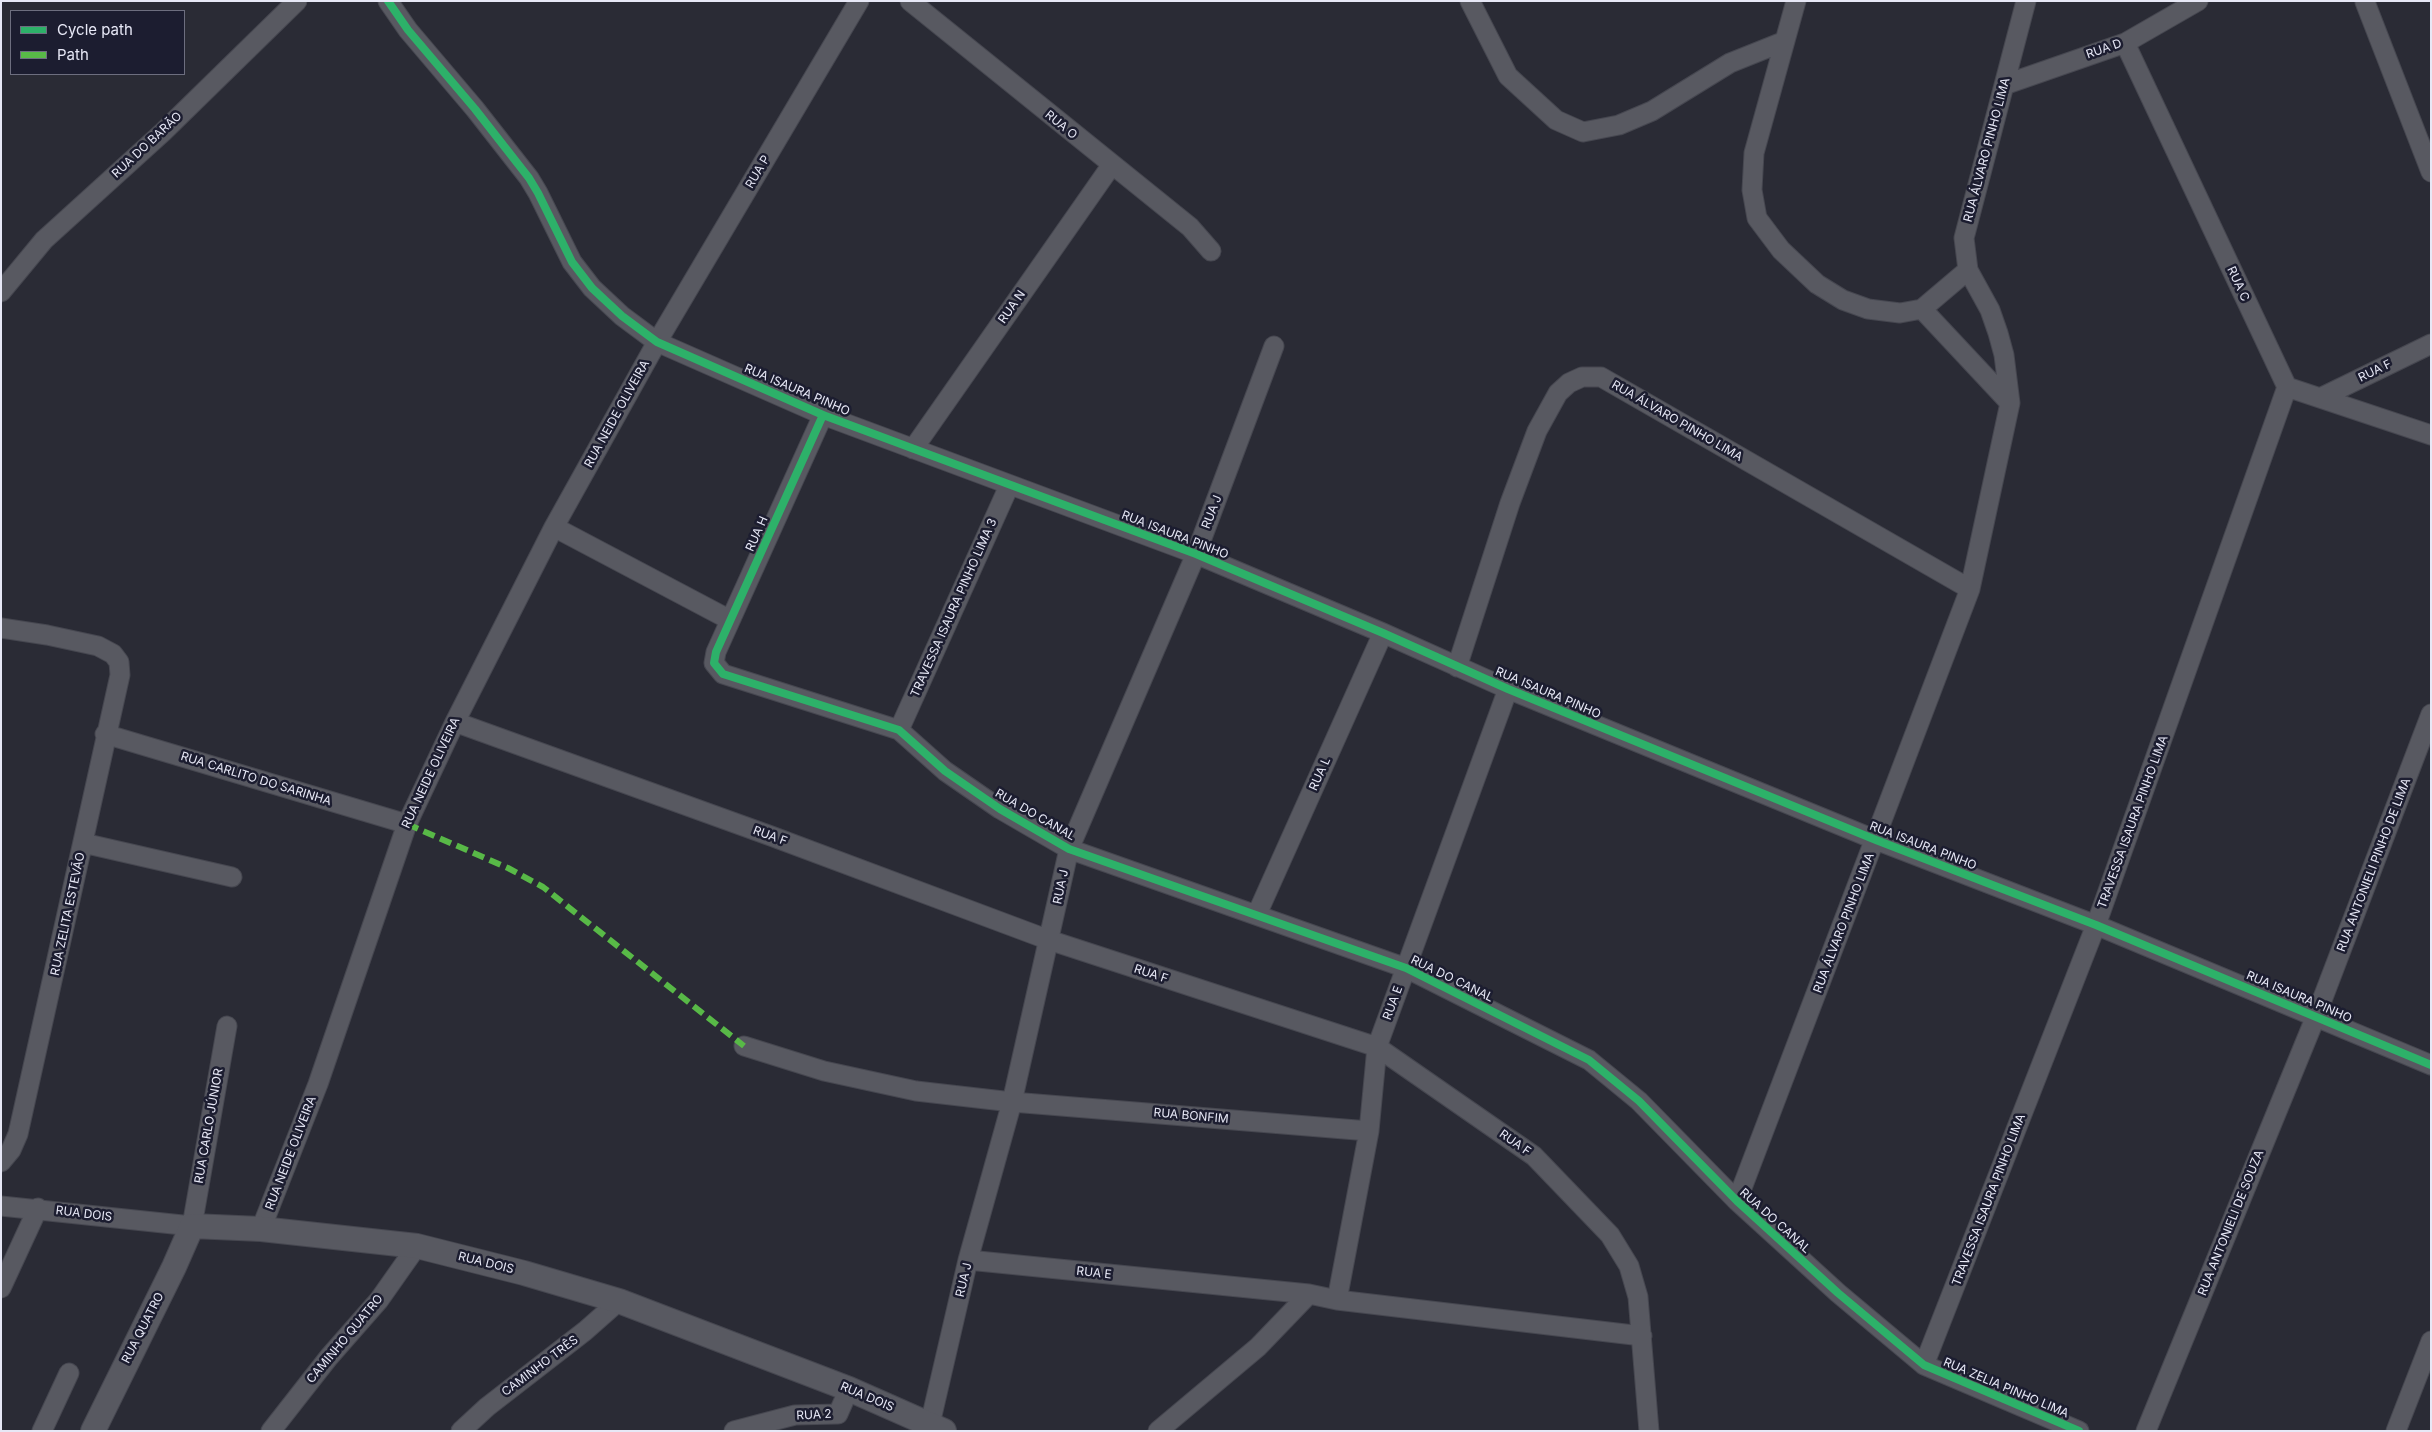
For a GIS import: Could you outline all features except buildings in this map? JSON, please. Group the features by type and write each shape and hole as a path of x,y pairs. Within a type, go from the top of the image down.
{"street":[{"name":"RUA DO BARÃO","path":"1,292 44,240 163,132 297,1"},
{"name":"RUA ISAURA PINHO","path":"388,1 408,30 475,108 529,178 572,262 592,288 622,316 657,342 823,415 1196,554 1383,633 1508,689 1876,840 2096,925 2431,1065"},
{"name":"RUA P","path":"657,342 859,1"},
{"name":"RUA O","path":"910,1 1111,166 1190,227 1211,251"},
{"path":"1470,1 1508,76 1556,120 1583,132 1603,130 1652,111 1730,63 1785,41"},
{"path":"1796,1 1754,153 1752,190 1757,218 1781,250 1817,284 1843,300 1868,309 1900,313 1922,309 1968,270"},
{"name":"RUA ÁLVARO PINHO LIMA","path":"1737,1201 1970,589 2010,403 2004,355 1998,333 1990,310 1968,270 1964,238 2026,1"},
{"name":"RUA D","path":"2004,85 2125,42 2198,1"},
{"path":"2365,2 2431,172"},
{"name":"RUA C","path":"2125,42 2288,387"},
{"name":"RUA N","path":"913,449 1111,166"},
{"path":"1922,309 2010,403"},
{"name":"RUA NEIDE OLIVEIRA","path":"262,1229 318,1084 407,824 454,722 554,527 657,342"},
{"name":"RUA F","path":"2320,398 2431,344"},
{"name":"RUA J","path":"937,1427 968,1260 1012,1102 1069,849 1196,554 1274,346"},
{"name":"RUA ÁLVARO PINHO LIMA","path":"1457,667 1510,503 1537,431 1558,393 1569,382 1582,377 1601,377 1970,589"},
{"path":"2288,387 2431,435"},
{"name":"TRAVESSA ISAURA PINHO LIMA","path":"1924,1365 2096,925 2288,387"},
{"name":"RUA H","path":"823,415 730,620 716,652 714,664 723,674 899,730"},
{"name":"TRAVESSA ISAURA PINHO LIMA 3","path":"899,730 1010,486"},
{"path":"554,527 730,620"},
{"name":"RUA ZELITA ESTEVÃO","path":"1,628 47,634 98,646 112,654 119,662 119,685 106,734 18,1134 11,1150 1,1162"},
{"name":"RUA L","path":"1257,914 1383,633"},
{"name":"RUA E","path":"1337,1300 1369,1131 1377,1047 1508,689"},
{"name":"RUA ANTONIELI PINHO DE LIMA","path":"2316,1016 2431,714"},
{"name":"RUA F","path":"454,722 771,836 1049,940 1377,1047 1534,1156 1610,1235 1629,1266 1638,1297 1649,1431"},
{"name":"RUA DO CANAL","path":"899,730 945,771 1000,809 1069,849 1406,968 1589,1060 1639,1101 1737,1201 1838,1293 1924,1365"},
{"name":"RUA CARLITO DO SARINHA","path":"106,734 407,824"},
{"path":"83,843 232,877"},
{"name":"RUA ANTONIELI DE SOUZA","path":"2146,1431 2316,1016"},
{"name":"RUA CARLO JÚNIOR","path":"192,1226 227,1026"},
{"path":"744,1046 824,1071 916,1091 1012,1102"},
{"name":"RUA BONFIM","path":"1012,1102 1369,1131"},
{"name":"RUA DOIS","path":"1,1206 38,1208 192,1226 262,1229 417,1246 524,1273 619,1301 848,1389 937,1427"},
{"path":"1,1288 38,1208"},
{"name":"RUA QUATRO","path":"93,1431 174,1267 192,1226"},
{"name":"CAMINHO QUATRO","path":"271,1431 329,1357 379,1300 417,1246"},
{"name":"RUA E","path":"968,1260 1309,1294 1337,1300 1642,1336"},
{"path":"1158,1431 1258,1347 1309,1294"},
{"name":"CAMINHO TRÊS","path":"461,1431 494,1401 586,1331 619,1301"},
{"path":"2396,1431 2431,1340"},
{"name":"RUA ZELIA PINHO LIMA","path":"1924,1365 2079,1431"},
{"path":"42,1431 69,1373"},
{"name":"RUA 2","path":"734,1431 795,1416 838,1422 848,1389"}],"marked path":[{"path":"407,824 508,868 543,887 744,1046"}],"cycle path":[{"path":"388,1 408,30 475,109 529,178 572,262 592,288 622,316 657,342 823,415 1196,554 1383,633 1508,689 1876,840 2096,925 2431,1065"},
{"path":"823,415 716,652 714,663 723,674 899,730 945,771 1000,809 1069,849 1406,968 1589,1060 1639,1101 1737,1201 1838,1293 1924,1365 2079,1431"}]}
